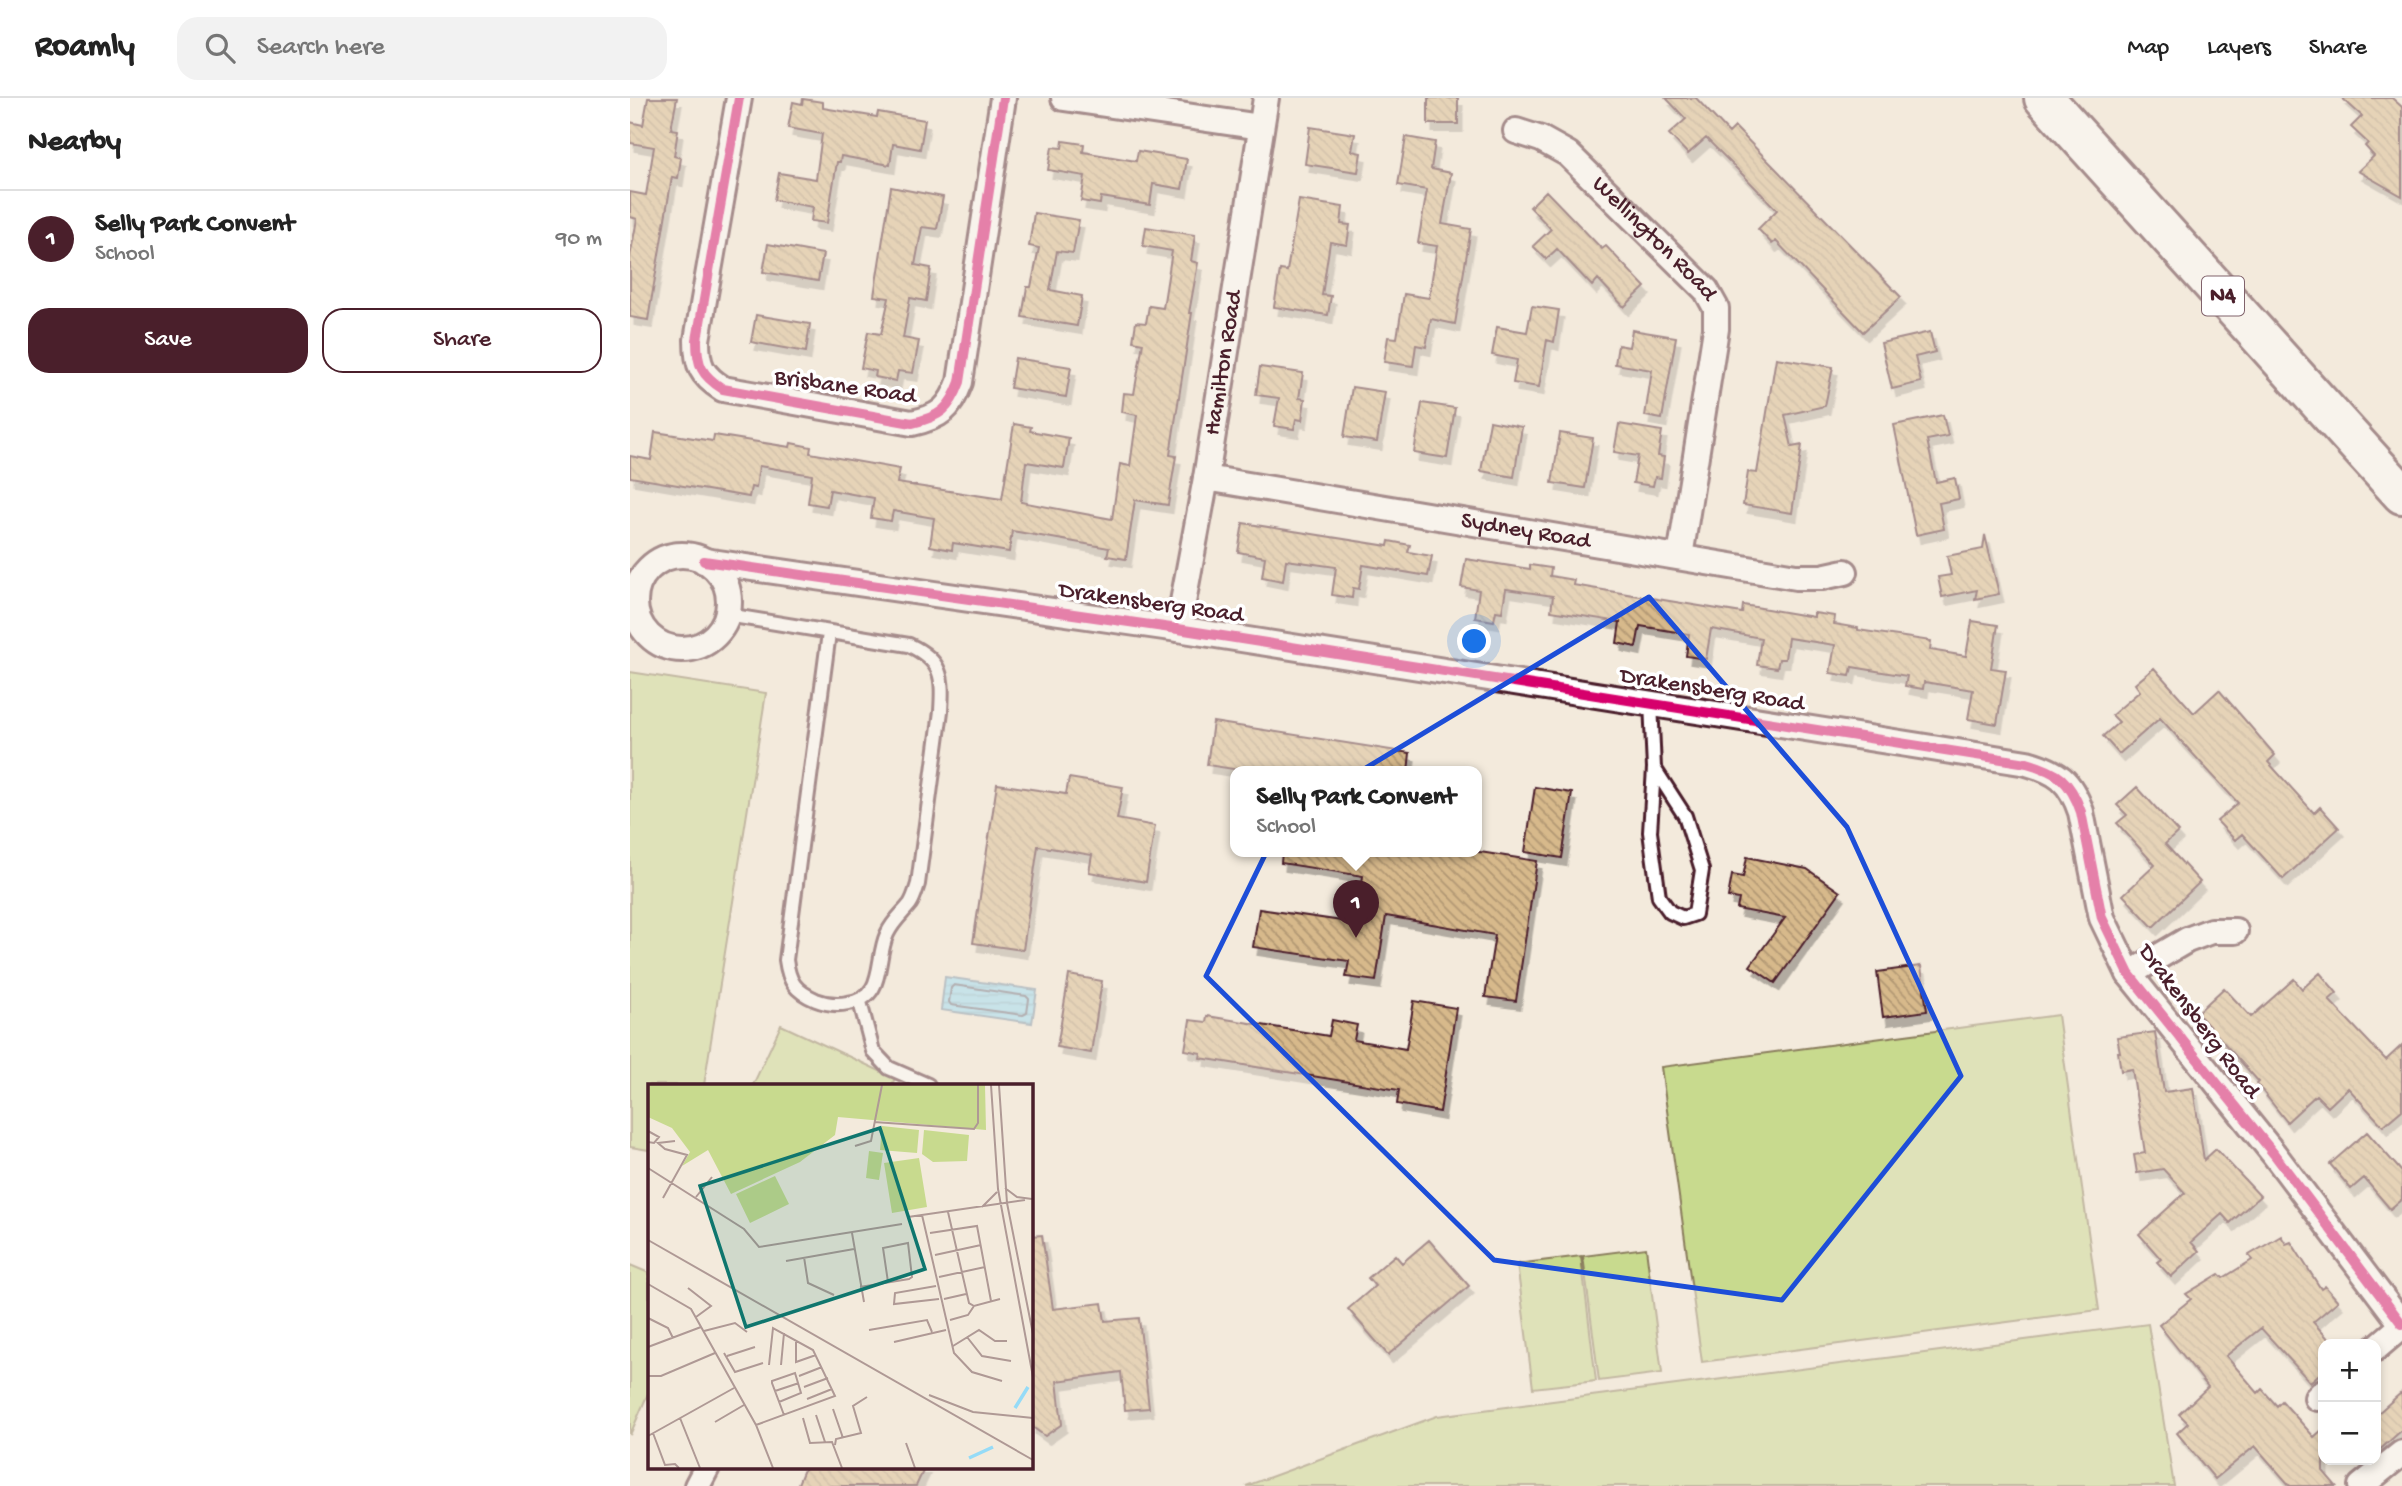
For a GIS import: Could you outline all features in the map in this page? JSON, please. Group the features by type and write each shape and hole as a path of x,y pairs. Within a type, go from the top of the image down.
{"highway":[{"name":"N4","path":"2044,98 2402,494"}],"street":[{"name":"Brisbane Road","path":"739,98 697,340 697,359 702,371 723,389 912,423 933,419 946,409 960,382 1003,98"},
{"path":"1063,98 1261,127"},
{"name":"Hamilton Road","path":"1178,629 1206,478 1266,98"},
{"name":"Wellington Road","path":"1516,131 1541,139 1568,154 1706,290 1716,308 1716,329 1680,557"},
{"name":"Sydney Road","path":"1206,478 1796,577 1822,577 1846,572"},
{"path":"676,556 691,556 705,561 725,583 729,599 722,628 712,639 685,649 671,648 658,642 647,633 633,607 639,586 650,567 662,559 676,556"},
{"name":"Drakensberg Road","path":"705,561 1178,629 1651,702 2027,763 2052,771 2064,780 2076,795 2102,918 2129,974 2274,1154 2402,1325"},
{"path":"2129,974 2187,940 2211,931 2235,931"},
{"path":"2381,1344 2402,1325"},
{"path":"2361,1486 2402,1453"},
{"path":"697,1486 706,1468"}],"lane":[{"path":"727,615 909,645 920,650 935,663 942,688 918,884 910,903 897,917 886,936 873,991 860,1002 840,1004 819,1001 799,992 788,978 786,960 829,633"},
{"path":"1651,702 1654,768 1650,832 1660,897 1670,912 1683,918 1695,914 1702,870 1685,816 1654,768"},
{"path":"860,1002 873,1051 889,1068 926,1084"}],"highlighted area":[{"path":"1649,597 1847,827 1961,1076 1782,1300 1494,1260 1206,976 1283,818"}],"green space":[{"path":"630,672 766,693 704,1084 648,1084 648,1150 630,1147"},
{"path":"2058,1015 2099,1310 1702,1362 1661,1067"},
{"path":"781,1025 895,1078 892,1084 753,1084"},
{"path":"1646,1248 1662,1373 1599,1381 1583,1256"},
{"path":"1581,1256 1596,1381 1533,1388 1517,1264"},
{"path":"630,1265 648,1273 648,1393 630,1435"},
{"path":"2148,1324 2174,1486 1246,1486 1437,1416"}],"water":[{"path":"945,977 1037,990 1032,1023 941,1010"}],"building":[{"path":"648,98 677,98 671,129 678,130 674,156 681,158 678,178 672,177 648,320 630,317 630,257 637,219 630,217 630,192 646,195 654,147 630,143 630,122 643,125"},
{"path":"1428,98 1458,98 1458,124 1428,124"},
{"path":"1666,98 1696,98 1729,133 1735,127 1901,297 1863,332 1776,241 1772,244 1758,229 1777,210 1747,179 1706,138 1688,154 1669,134 1686,119"},
{"path":"2342,98 2392,98 2402,107 2402,196 2358,171 2374,156 2365,146 2368,143 2351,127 2362,116"},
{"path":"803,99 823,102 823,108 877,117 878,112 925,120 920,149 893,144 890,165 841,156 840,162 837,162 827,223 811,221 813,207 774,200 779,173 816,179 822,134 788,128 793,102 802,104"},
{"path":"1310,127 1355,134 1352,151 1361,153 1358,172 1305,164"},
{"path":"1406,137 1435,142 1431,169 1451,173 1442,224 1471,229 1455,324 1431,319 1426,347 1416,345 1413,366 1384,362 1388,337 1397,338 1404,294 1429,298 1437,246 1418,243 1427,190 1398,185"},
{"path":"1063,141 1084,144 1083,152 1136,161 1138,151 1187,159 1182,189 1153,184 1150,205 1101,197 1100,204 1081,201 1085,176 1048,170 1052,147 1062,148"},
{"path":"891,187 943,197 937,229 922,227 915,265 931,268 926,301 910,298 903,338 919,341 913,373 898,371 896,381 875,377 876,371 861,368 868,332 881,334 889,298 874,296"},
{"path":"1546,191 1602,249 1606,246 1645,287 1624,307 1598,279 1592,286 1557,249 1546,259 1533,246 1551,229 1530,207"},
{"path":"1299,200 1343,207 1341,224 1350,225 1347,245 1330,242 1322,295 1331,296 1328,315 1274,307 1280,270 1287,271"},
{"path":"1034,213 1079,220 1073,253 1057,251 1050,290 1082,296 1077,326 1022,317 1027,287 1031,287 1039,248 1029,246"},
{"path":"1146,227 1195,235 1191,261 1198,263 1170,455 1176,456 1168,505 1135,500 1126,559 1107,556 1109,548 1012,531 1009,552 953,543 952,550 930,546 934,518 893,511 891,521 871,518 874,498 830,490 827,506 808,503 812,475 759,466 756,488 751,487 749,497 630,477 630,456 651,460 655,432 713,441 714,435 790,447 791,443 811,447 810,453 900,469 897,483 1002,499 1014,424 1031,427 1030,431 1069,438 1064,468 1026,462 1021,502 1112,519 1120,464 1130,466 1137,415 1122,412 1124,393 1134,394 1143,343 1133,341 1136,322 1146,323 1149,306 1163,308 1172,251 1143,246"},
{"path":"768,244 823,254 818,281 763,272"},
{"path":"1532,306 1559,310 1554,342 1547,340 1539,387 1513,383 1517,360 1492,355 1497,327 1527,332"},
{"path":"756,315 810,324 806,352 751,342"},
{"path":"1632,330 1676,337 1662,419 1645,416 1652,370 1615,364 1618,345 1629,347"},
{"path":"1930,332 1935,352 1915,357 1921,382 1892,389 1881,343"},
{"path":"1015,358 1071,367 1066,397 1010,388"},
{"path":"1776,358 1833,367 1825,406 1785,415 1792,447 1802,445 1792,513 1743,505 1748,472 1757,473"},
{"path":"1260,367 1303,373 1299,398 1305,399 1302,420 1296,419 1294,429 1274,426 1279,398 1256,395"},
{"path":"1352,387 1385,392 1377,442 1344,437"},
{"path":"1422,403 1455,408 1447,458 1414,453"},
{"path":"1943,415 1948,436 1927,440 1936,482 1955,478 1959,499 1939,503 1944,529 1916,535 1894,425"},
{"path":"1490,421 1522,427 1514,477 1481,471"},
{"path":"1619,424 1662,431 1658,456 1664,457 1661,478 1655,477 1653,486 1633,483 1638,456 1614,452"},
{"path":"1560,433 1593,438 1585,488 1552,483"},
{"path":"1243,523 1388,546 1389,541 1410,545 1408,552 1432,556 1428,576 1363,565 1359,589 1353,588 1352,598 1332,595 1336,567 1286,560 1283,581 1262,577 1265,557 1238,552"},
{"path":"1985,535 1999,594 1975,599 1977,590 1942,597 1938,577 1951,575 1947,556 1983,549"},
{"path":"1466,559 1530,569 1530,565 1551,568 1550,576 1574,580 1573,585 1742,613 1743,605 1814,617 1814,613 1835,616 1834,624 1931,641 1930,650 1966,656 1972,621 1998,625 1991,668 2006,670 1997,724 1968,719 1973,690 1924,682 1923,689 1905,686 1907,676 1852,667 1850,676 1830,673 1835,645 1788,638 1785,659 1779,659 1777,668 1757,665 1761,638 1711,629 1706,659 1686,656 1689,634 1640,626 1636,647 1617,643 1620,622 1551,611 1553,596 1506,589 1502,612 1496,611 1494,621 1475,618 1479,590 1461,587"},
{"path":"2154,668 2194,713 2219,690 2275,755 2268,762 2314,813 2320,807 2339,828 2283,879 2242,834 2235,840 2217,821 2238,803 2160,718 2119,754 2103,736 2119,722 2112,715 2140,691 2135,684"},
{"path":"1213,722 1410,753 1409,766 1230,766 1230,768 1207,765"},
{"path":"1069,778 1123,787 1117,819 1155,826 1146,882 1089,872 1092,855 1038,846 1023,950 973,943 997,784 1066,794"},
{"path":"1535,787 1572,793 1562,858 1525,852"},
{"path":"2137,787 2178,832 2165,844 2200,882 2153,927 2123,895 2155,865 2117,823 2127,815 2117,805"},
{"path":"1482,852 1537,861 1516,1001 1485,997 1495,935 1386,916 1376,981 1346,977 1349,961 1253,947 1259,909 1356,923 1363,876 1281,863 1282,857 1482,857"},
{"path":"1747,857 1807,869 1840,892 1775,983 1750,966 1785,918 1737,909 1739,899 1728,897 1732,875 1743,877"},
{"path":"1921,966 1927,1011 1883,1017 1877,972"},
{"path":"2320,973 2337,993 2329,1000 2386,1060 2402,1045 2402,1110 2383,1126 2348,1088 2328,1107 2316,1095 2287,1122 2257,1084 2259,1082 2197,1013 2224,988 2251,1017 2294,979 2302,989"},
{"path":"1069,975 1102,981 1091,1053 1057,1047"},
{"path":"1414,1001 1456,1008 1440,1112 1397,1104 1399,1090 1200,1058 1201,1053 1185,1050 1190,1020 1206,1022 1207,1016 1329,1036 1332,1020 1357,1025 1354,1040 1406,1049"},
{"path":"2155,1032 2164,1092 2193,1088 2204,1160 2216,1149 2260,1196 2230,1223 2222,1214 2191,1242 2199,1251 2171,1277 2157,1262 2161,1259 2139,1234 2185,1193 2163,1169 2137,1173 2134,1155 2145,1153 2132,1069 2121,1071 2117,1037"},
{"path":"2367,1132 2402,1172 2402,1199 2390,1209 2364,1178 2351,1189 2330,1164"},
{"path":"1042,1235 1053,1309 1102,1303 1105,1321 1139,1318 1149,1408 1125,1410 1121,1372 1057,1381 1062,1424 1045,1436 1032,1427 1032,1236"},
{"path":"2281,1236 2286,1244 2291,1242 2321,1289 2325,1286 2338,1301 2313,1322 2328,1339 2318,1339 2318,1375 2310,1382 2261,1328 2226,1356 2258,1393 2262,1389 2277,1406 2282,1401 2314,1437 2318,1433 2318,1465 2323,1465 2323,1471 2336,1486 2290,1486 2255,1446 2215,1479 2177,1433 2188,1423 2179,1414 2208,1387 2159,1325 2191,1299 2186,1294 2219,1274 2223,1278 2252,1260 2249,1255"},
{"path":"1429,1240 1469,1286 1388,1355 1348,1309 1375,1286 1368,1278 1395,1255 1402,1263"},
{"path":"2402,1392 2402,1430 2381,1449 2381,1411"},
{"path":"805,1468 925,1468 916,1486 797,1486"}],"cycle path":[{"path":"739,98 697,340 702,369 723,389 912,423 930,418 943,410 960,382 1003,98"},
{"path":"704,561 1178,629 2027,763 2047,770 2062,779 2077,801 2102,918 2129,974 2274,1154 2402,1324"}],"place":[{"name":"Selly Park Convent","path":"1356,938"}]}
